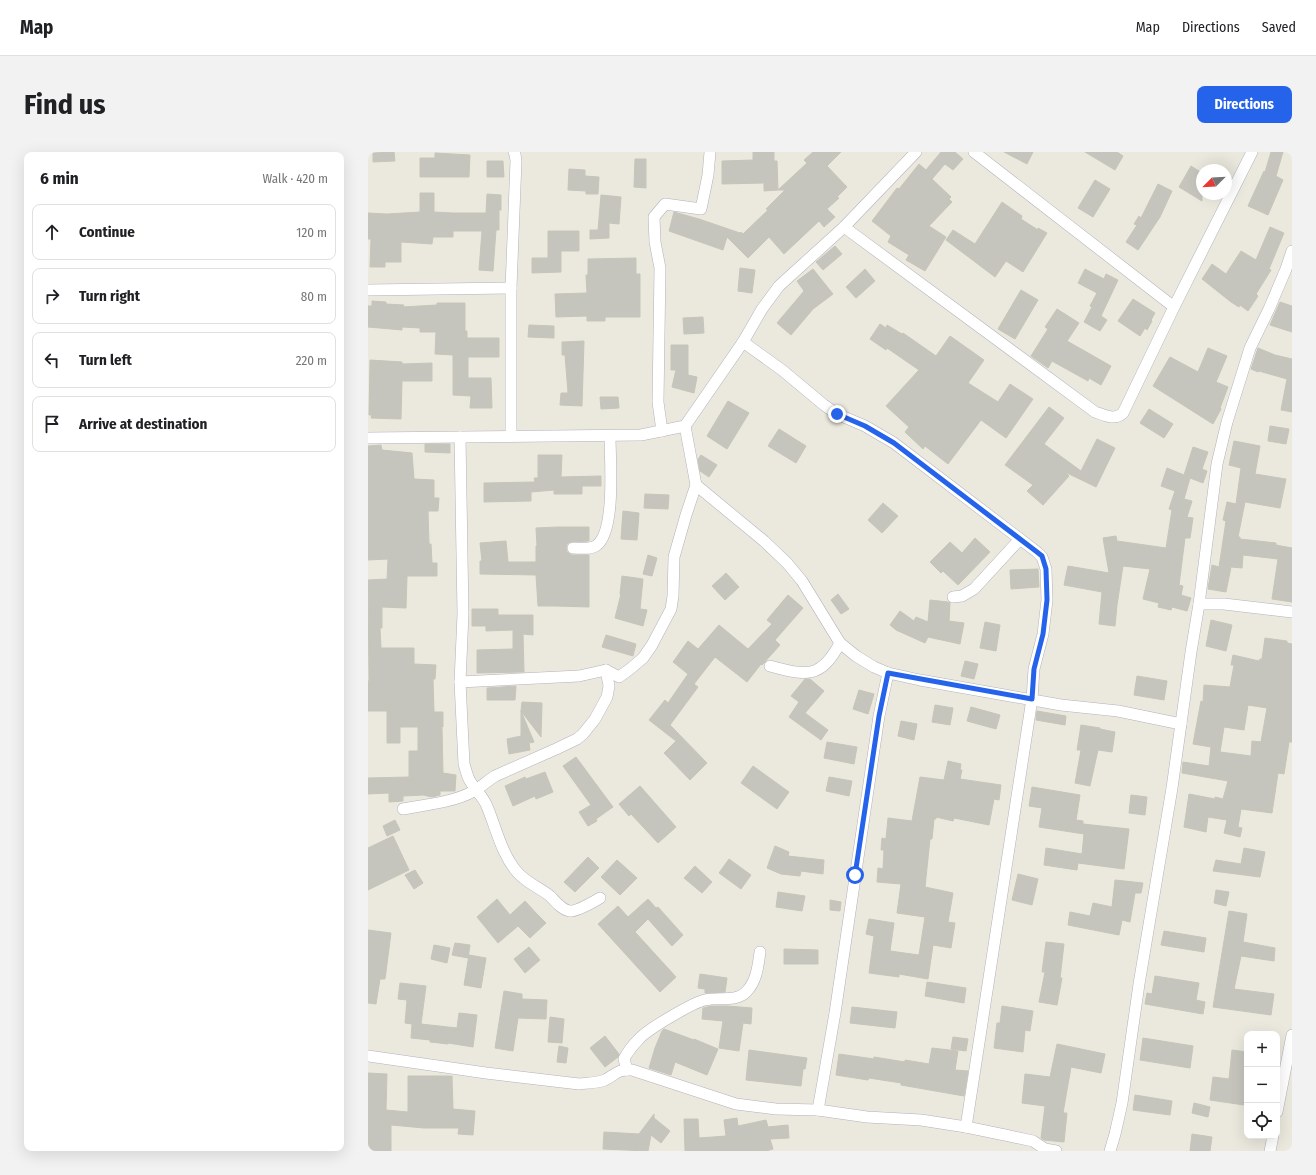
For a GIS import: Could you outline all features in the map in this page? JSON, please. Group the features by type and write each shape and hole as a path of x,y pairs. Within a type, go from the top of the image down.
{"street":[{"path":"511,436 511,288 516,161 514,152"},
{"path":"662,431 658,402 660,268 655,242 654,217 665,204 701,209 708,175 710,152"},
{"path":"368,438 641,435 685,426 743,342 762,309 779,286 844,227 916,152"},
{"path":"974,152 1174,307"},
{"path":"844,227 1095,412 1107,417 1119,416 1123,413 1174,307 1252,152"},
{"path":"1110,1151 1122,1103 1139,984 1172,788 1199,604 1217,464 1227,422 1250,348 1269,309 1292,251"},
{"path":"368,290 511,288"},
{"path":"743,342 777,366 837,414 865,426 894,443 941,478 1042,556 1046,569 1047,600 1043,634 1034,669 1032,699 966,1127"},
{"path":"460,682 580,676 606,670 619,677 643,658 671,609 673,596 674,557 696,485 685,426"},
{"path":"460,436 463,614 460,682 464,764 468,776 486,806 508,858 523,878 568,910 574,910 600,898"},
{"path":"573,548 593,547 597,545 606,528 611,503 610,436"},
{"path":"696,485 764,541 787,563 810,592 840,643 856,656 874,667 888,673 1076,707 1118,711 1181,724"},
{"path":"953,597 962,596 974,589 1020,539"},
{"path":"1199,604 1224,604 1292,612"},
{"path":"770,666 798,672 815,671 821,669 828,662 840,643"},
{"path":"403,809 463,796 476,790 495,776 577,739 584,734 595,719 607,697 609,686 606,670"},
{"path":"818,1110 836,1006 879,716 888,673"},
{"path":"627,1070 624,1059 630,1050 639,1038 658,1025 695,1003 707,1000 737,997 747,992 755,978 760,952"},
{"path":"1280,1104 1287,1084 1292,1035"},
{"path":"368,1056 486,1073 580,1084 605,1080 618,1071 632,1070 680,1087 736,1104 818,1110 867,1117 921,1120 966,1127 1033,1141 1045,1150 1056,1151"},
{"path":"1270,1151 1272,1139"}],"building":[{"path":"394,152 395,161 373,162 373,153"},
{"path":"753,152 774,152 774,161 777,161 778,190 764,191 764,183 722,184 722,161 753,160"},
{"path":"813,152 841,152 827,166 847,187 837,197 839,198 827,209 835,217 824,227 819,221 784,254 769,237 748,258 727,237 723,250 669,231 674,212 740,233 741,232 743,234 768,210 766,209 785,190 778,190 807,163 804,160"},
{"path":"941,152 955,152 963,159 953,170 945,164 932,179 951,197 949,199 952,202 929,226 946,237 925,271 906,260 909,255 888,242 891,236 872,221 897,188 899,189 919,164 926,170"},
{"path":"1004,152 1033,152 1027,164"},
{"path":"1085,152 1117,152 1123,156 1115,170"},
{"path":"1271,152 1283,152 1276,176 1283,180 1268,215 1248,206 1264,171 1265,172"},
{"path":"435,153 470,155 469,177 420,177 420,158 435,158"},
{"path":"635,159 646,159 646,188 634,187"},
{"path":"487,161 503,161 504,177 487,177"},
{"path":"1191,166 1196,169 1196,197 1179,187"},
{"path":"569,169 585,170 585,176 599,177 598,194 586,194 586,191 568,190"},
{"path":"1095,180 1110,189 1093,217 1078,208"},
{"path":"1158,184 1172,191 1160,217 1138,250 1126,242 1137,225 1134,224 1139,216 1141,218"},
{"path":"420,193 434,193 434,212 453,213 486,213 487,194 501,195 499,230 496,230 493,271 479,270 482,231 453,231 453,237 433,237 432,244 401,242 401,262 385,262 385,267 370,267 371,239 368,239 368,213 387,214 420,212"},
{"path":"601,195 621,197 619,224 609,223 609,238 590,239 590,230 598,230"},
{"path":"1002,202 1022,216 1021,219 1038,230 1038,228 1047,233 1023,272 1006,261 995,277 946,240 953,230 975,244"},
{"path":"1270,227 1284,233 1269,269 1271,270 1256,294 1258,296 1248,311 1240,305 1239,307 1231,302 1202,279 1212,264 1226,274 1241,251 1256,260"},
{"path":"548,231 579,231 579,251 561,251 561,272 532,273 532,258 548,258"},
{"path":"835,246 842,254 823,270 816,262"},
{"path":"636,258 636,274 640,274 640,317 605,317 605,321 587,321 587,316 556,317 555,294 587,293 586,275 588,275 588,259"},
{"path":"740,268 755,270 752,293 738,291"},
{"path":"813,269 833,294 813,309 791,335 777,323 804,291 797,281"},
{"path":"865,269 875,281 856,298 846,287"},
{"path":"1085,269 1104,279 1106,274 1118,280 1101,316 1107,320 1100,331 1084,322 1097,293 1078,283"},
{"path":"1021,290 1038,300 1015,339 998,329"},
{"path":"1133,299 1155,313 1147,330 1145,328 1140,336 1118,321"},
{"path":"372,301 386,302 386,304 404,305 403,307 437,305 437,303 465,303 465,331 467,331 467,338 499,338 499,357 468,357 468,378 491,378 492,408 470,408 471,396 453,395 453,355 435,354 436,332 420,332 420,328 402,327 402,330 368,327 368,306 372,306"},
{"path":"1280,302 1292,306 1292,332 1270,325"},
{"path":"1057,309 1079,323 1067,341 1111,366 1101,385 1089,378 1088,381 1052,361 1048,368 1031,356 1048,329 1045,327"},
{"path":"703,317 704,333 684,334 683,318"},
{"path":"880,324 886,328 887,325 902,334 903,333 936,356 950,336 984,360 968,383 998,402 1010,384 1033,399 1006,438 981,420 948,464 925,446 923,449 905,432 909,427 886,406 919,370 887,348 886,350 870,339"},
{"path":"529,325 554,326 554,338 528,337"},
{"path":"584,341 582,406 560,405 561,393 568,393 565,355 562,355 562,342"},
{"path":"671,345 688,345 688,375 697,377 694,393 672,387 676,370 671,370"},
{"path":"1208,348 1227,356 1216,382 1228,387 1220,408 1221,409 1213,424 1153,386 1170,357 1198,372"},
{"path":"1258,348 1275,355 1292,359 1292,412 1281,410 1287,379 1251,369"},
{"path":"370,360 402,362 402,364 432,363 432,381 402,381 401,419 371,418 372,415 369,415"},
{"path":"600,397 618,397 619,408 601,409"},
{"path":"728,401 749,413 727,449 707,436"},
{"path":"1049,407 1064,418 1044,444 1081,471 1097,439 1115,448 1096,487 1065,472 1069,476 1043,505 1027,491 1033,485 1005,465"},
{"path":"1149,409 1173,424 1164,438 1140,423"},
{"path":"1270,426 1289,429 1286,444 1268,441"},
{"path":"779,429 806,446 796,463 768,446"},
{"path":"1234,441 1260,446 1255,474 1286,479 1280,508 1245,502 1238,537 1240,537 1240,539 1276,543 1276,545 1292,548 1292,602 1272,599 1278,559 1243,555 1242,568 1231,567 1226,592 1208,589 1212,565 1219,567 1226,521 1223,520 1227,502 1236,504 1241,468 1229,465"},
{"path":"425,444 450,444 450,453 425,452"},
{"path":"381,445 382,450 412,453 414,479 434,480 434,498 439,498 438,511 428,511 429,544 431,544 432,563 437,563 437,576 407,576 406,608 382,607 382,628 380,628 381,648 414,648 414,664 436,665 435,679 433,679 434,712 443,712 443,773 456,775 455,791 440,791 440,795 432,797 423,795 403,796 403,801 389,802 389,793 368,794 368,778 409,777 409,751 418,751 418,727 400,727 400,743 387,743 387,711 368,711 368,580 387,579 388,559 368,560 368,446"},
{"path":"1193,447 1208,452 1202,469 1207,471 1203,483 1190,478 1184,499 1192,501 1187,517 1193,518 1190,538 1185,538 1179,585 1183,586 1181,595 1191,598 1187,611 1172,607 1171,610 1158,607 1159,603 1143,599 1150,569 1123,566 1115,626 1099,624 1102,592 1064,585 1068,566 1109,573 1103,538 1116,536 1117,541 1166,548 1172,510 1169,509 1175,491 1161,486 1167,468 1184,475"},
{"path":"538,455 562,455 561,477 601,476 601,486 582,486 582,494 554,494 554,490 531,492 531,501 484,502 484,483 535,482 534,478 538,478"},
{"path":"701,455 717,465 709,477 700,471 698,459"},
{"path":"645,494 669,495 668,509 644,508"},
{"path":"883,503 898,516 882,533 868,520"},
{"path":"623,511 639,513 637,540 621,539"},
{"path":"589,527 589,541 570,542 567,544 566,548 567,552 572,555 589,555 589,607 538,606 536,575 480,574 480,561 482,561 480,543 506,541 508,562 536,562 536,528"},
{"path":"975,538 990,552 958,585 943,571 941,573 930,562 950,542 962,553"},
{"path":"648,555 657,558 652,576 643,574"},
{"path":"1038,569 1039,587 1011,589 1010,570"},
{"path":"726,573 739,587 725,600 712,586"},
{"path":"622,576 643,579 640,609 647,610 643,626 615,618 621,594"},
{"path":"838,594 849,609 841,614 831,600"},
{"path":"788,595 803,608 775,640 780,645 762,665 761,664 747,682 715,657 694,684 698,687 670,725 707,763 690,780 664,753 676,741 649,720 665,700 668,703 688,674 673,662 688,641 698,649 719,625 748,649 772,624 767,620"},
{"path":"930,600 950,603 949,621 964,623 960,644 928,637 925,643 896,630 890,625 900,611 914,621 916,617 928,622"},
{"path":"472,609 498,609 498,615 533,615 533,635 523,634 524,672 477,673 477,650 513,649 513,630 486,631 486,626 472,626"},
{"path":"1211,620 1232,625 1226,651 1206,646"},
{"path":"985,622 1000,625 996,651 980,648"},
{"path":"606,635 636,644 633,656 602,647"},
{"path":"1265,638 1287,641 1287,643 1292,644 1292,742 1289,742 1284,774 1278,773 1272,813 1241,809 1238,827 1242,828 1240,837 1224,833 1227,820 1208,817 1206,832 1184,827 1189,794 1223,799 1228,781 1182,773 1183,762 1209,766 1211,747 1193,744 1201,701 1203,702 1204,685 1230,687 1234,665 1231,665 1233,655 1259,661 1262,659","holes":["1248,705 1267,708 1261,742 1252,741 1251,756 1220,752 1224,727 1244,730"]},
{"path":"965,661 978,664 974,679 961,676"},
{"path":"1137,676 1167,681 1164,700 1134,695"},
{"path":"805,679 810,679 824,691 805,713 828,730 821,740 789,717 799,702 791,696"},
{"path":"516,686 515,700 487,700 487,688"},
{"path":"859,690 874,694 868,714 853,709"},
{"path":"522,702 542,703 541,737 521,711"},
{"path":"935,705 953,708 950,725 932,722"},
{"path":"971,707 1000,715 996,729 967,721"},
{"path":"521,711 534,742 529,743 530,750 509,754 507,739 521,736"},
{"path":"1037,711 1066,716 1065,725 1036,720"},
{"path":"901,721 917,724 914,740 898,736"},
{"path":"1081,725 1115,732 1112,752 1098,750 1090,786 1075,783 1081,750 1077,750"},
{"path":"827,742 857,747 854,764 824,758"},
{"path":"576,757 613,807 596,819 597,821 588,826 579,812 591,805 563,766"},
{"path":"948,761 961,764 960,770 962,770 960,779 1001,785 999,800 994,799 989,825 954,818 953,821 936,817 936,819 934,819 932,839 930,839 925,887 953,893 948,922 955,923 951,948 933,945 928,979 899,974 899,977 869,973 874,936 866,934 869,919 894,923 890,951 919,955 925,917 897,913 901,884 877,882 878,868 883,869 884,850 881,850 882,838 886,839 888,818 912,821 920,777 944,780"},
{"path":"753,766 789,792 777,809 741,783"},
{"path":"545,772 553,792 536,799 535,796 513,806 505,786 525,777 526,779"},
{"path":"829,777 852,781 849,796 826,791"},
{"path":"640,786 676,827 658,843 631,814 629,816 619,804"},
{"path":"1032,787 1080,795 1076,820 1083,821 1083,824 1129,829 1124,869 1078,863 1077,870 1044,865 1046,848 1082,854 1084,834 1039,827 1042,808 1029,806"},
{"path":"1131,795 1147,797 1145,815 1129,813"},
{"path":"395,820 400,830 387,836 383,826"},
{"path":"393,836 409,870 368,890 368,848"},
{"path":"775,846 789,852 788,856 824,860 823,874 801,871 800,876 781,874 767,868"},
{"path":"1244,848 1265,852 1260,877 1213,871 1216,860 1241,864"},
{"path":"588,857 599,868 575,892 564,882"},
{"path":"729,859 751,875 741,889 719,873"},
{"path":"617,860 637,878 620,895 601,877"},
{"path":"695,866 712,882 702,893 684,878"},
{"path":"415,870 423,883 414,889 405,875"},
{"path":"1018,874 1038,879 1032,905 1012,900"},
{"path":"1115,880 1143,883 1141,893 1135,893 1130,922 1122,920 1119,935 1068,925 1070,912 1090,916 1093,903 1112,907"},
{"path":"1216,890 1229,892 1226,906 1214,903"},
{"path":"778,892 805,896 802,911 776,907"},
{"path":"497,899 510,915 525,901 546,923 530,938 518,926 498,943 477,917"},
{"path":"648,899 656,908 658,907 683,935 672,946 648,919 635,932 676,977 660,992 598,924 618,906 628,917"},
{"path":"830,900 841,902 840,911 830,910"},
{"path":"1229,911 1247,914 1243,942 1275,948 1274,961 1241,956 1234,989 1274,994 1271,1015 1213,1007"},
{"path":"368,930 391,933 385,979 380,979 376,1004 368,1003"},
{"path":"1164,931 1206,938 1204,952 1161,945"},
{"path":"1046,942 1064,944 1060,978 1062,978 1057,1005 1039,1002 1045,972 1042,972"},
{"path":"455,943 470,945 468,958 452,955"},
{"path":"434,945 450,948 447,963 431,959"},
{"path":"529,947 540,960 525,973 514,959"},
{"path":"784,949 818,950 818,964 784,964"},
{"path":"469,955 486,958 481,988 464,985"},
{"path":"700,974 727,978 725,992 705,993 705,989 698,988"},
{"path":"1155,976 1199,983 1196,1000 1205,1002 1203,1014 1145,1004 1147,993 1152,994"},
{"path":"927,982 966,988 964,1003 925,996"},
{"path":"400,983 426,986 421,1024 457,1028 459,1013 477,1015 473,1047 430,1042 430,1040 411,1038 412,1024 405,1023 407,1000 398,999"},
{"path":"504,991 522,994 522,999 547,1000 546,1019 518,1018 513,1051 495,1048"},
{"path":"711,1006 752,1008 751,1024 743,1023 739,1051 719,1048 723,1021 702,1019 703,1008"},
{"path":"1002,1006 1033,1011 1030,1031 1025,1030 1023,1052 994,1048 997,1023 1000,1023"},
{"path":"852,1007 897,1012 895,1028 850,1023"},
{"path":"550,1017 564,1019 562,1043 548,1042"},
{"path":"664,1029 718,1049 707,1075 675,1062 671,1075 649,1068 655,1048"},
{"path":"605,1036 619,1054 618,1057 605,1067 590,1048"},
{"path":"953,1037 968,1039 966,1051 951,1049"},
{"path":"1143,1038 1193,1046 1190,1068 1140,1060"},
{"path":"1057,1044 1105,1054 1101,1073 1071,1067 1063,1113 1067,1113 1064,1142 1044,1140 1041,1138 1045,1106 1022,1103 1025,1074 1050,1077"},
{"path":"559,1046 568,1048 566,1063 557,1062"},
{"path":"932,1048 958,1051 955,1070 968,1071 964,1096 901,1085 901,1083 836,1075 839,1054 874,1059 874,1057 905,1062 905,1060 929,1064"},
{"path":"749,1050 807,1058 805,1069 803,1069 801,1086 746,1080"},
{"path":"1232,1050 1244,1052 1244,1105 1210,1100 1213,1077 1229,1079"},
{"path":"368,1073 387,1074 386,1110 408,1112 408,1076 452,1076 453,1109 475,1111 473,1135 458,1134 459,1128 424,1128 391,1125 391,1151 368,1151"},
{"path":"1135,1095 1172,1101 1170,1115 1133,1110"},
{"path":"1194,1103 1210,1107 1208,1117 1192,1113"},
{"path":"654,1114 654,1118 670,1131 661,1143 651,1135 648,1151 603,1149 604,1132 639,1134"},
{"path":"737,1118 738,1126 766,1120 768,1127 788,1125 789,1138 770,1139 773,1149 766,1151 685,1151 684,1119 698,1119 699,1138 726,1136 724,1120"},
{"path":"1192,1134 1212,1137 1210,1151 1190,1151"}],"route":[{"path":"837,414 865,426 894,443 1042,556 1046,569 1047,600 1043,634 1034,669 1032,699 920,680 888,673 879,716 855,875"}]}
